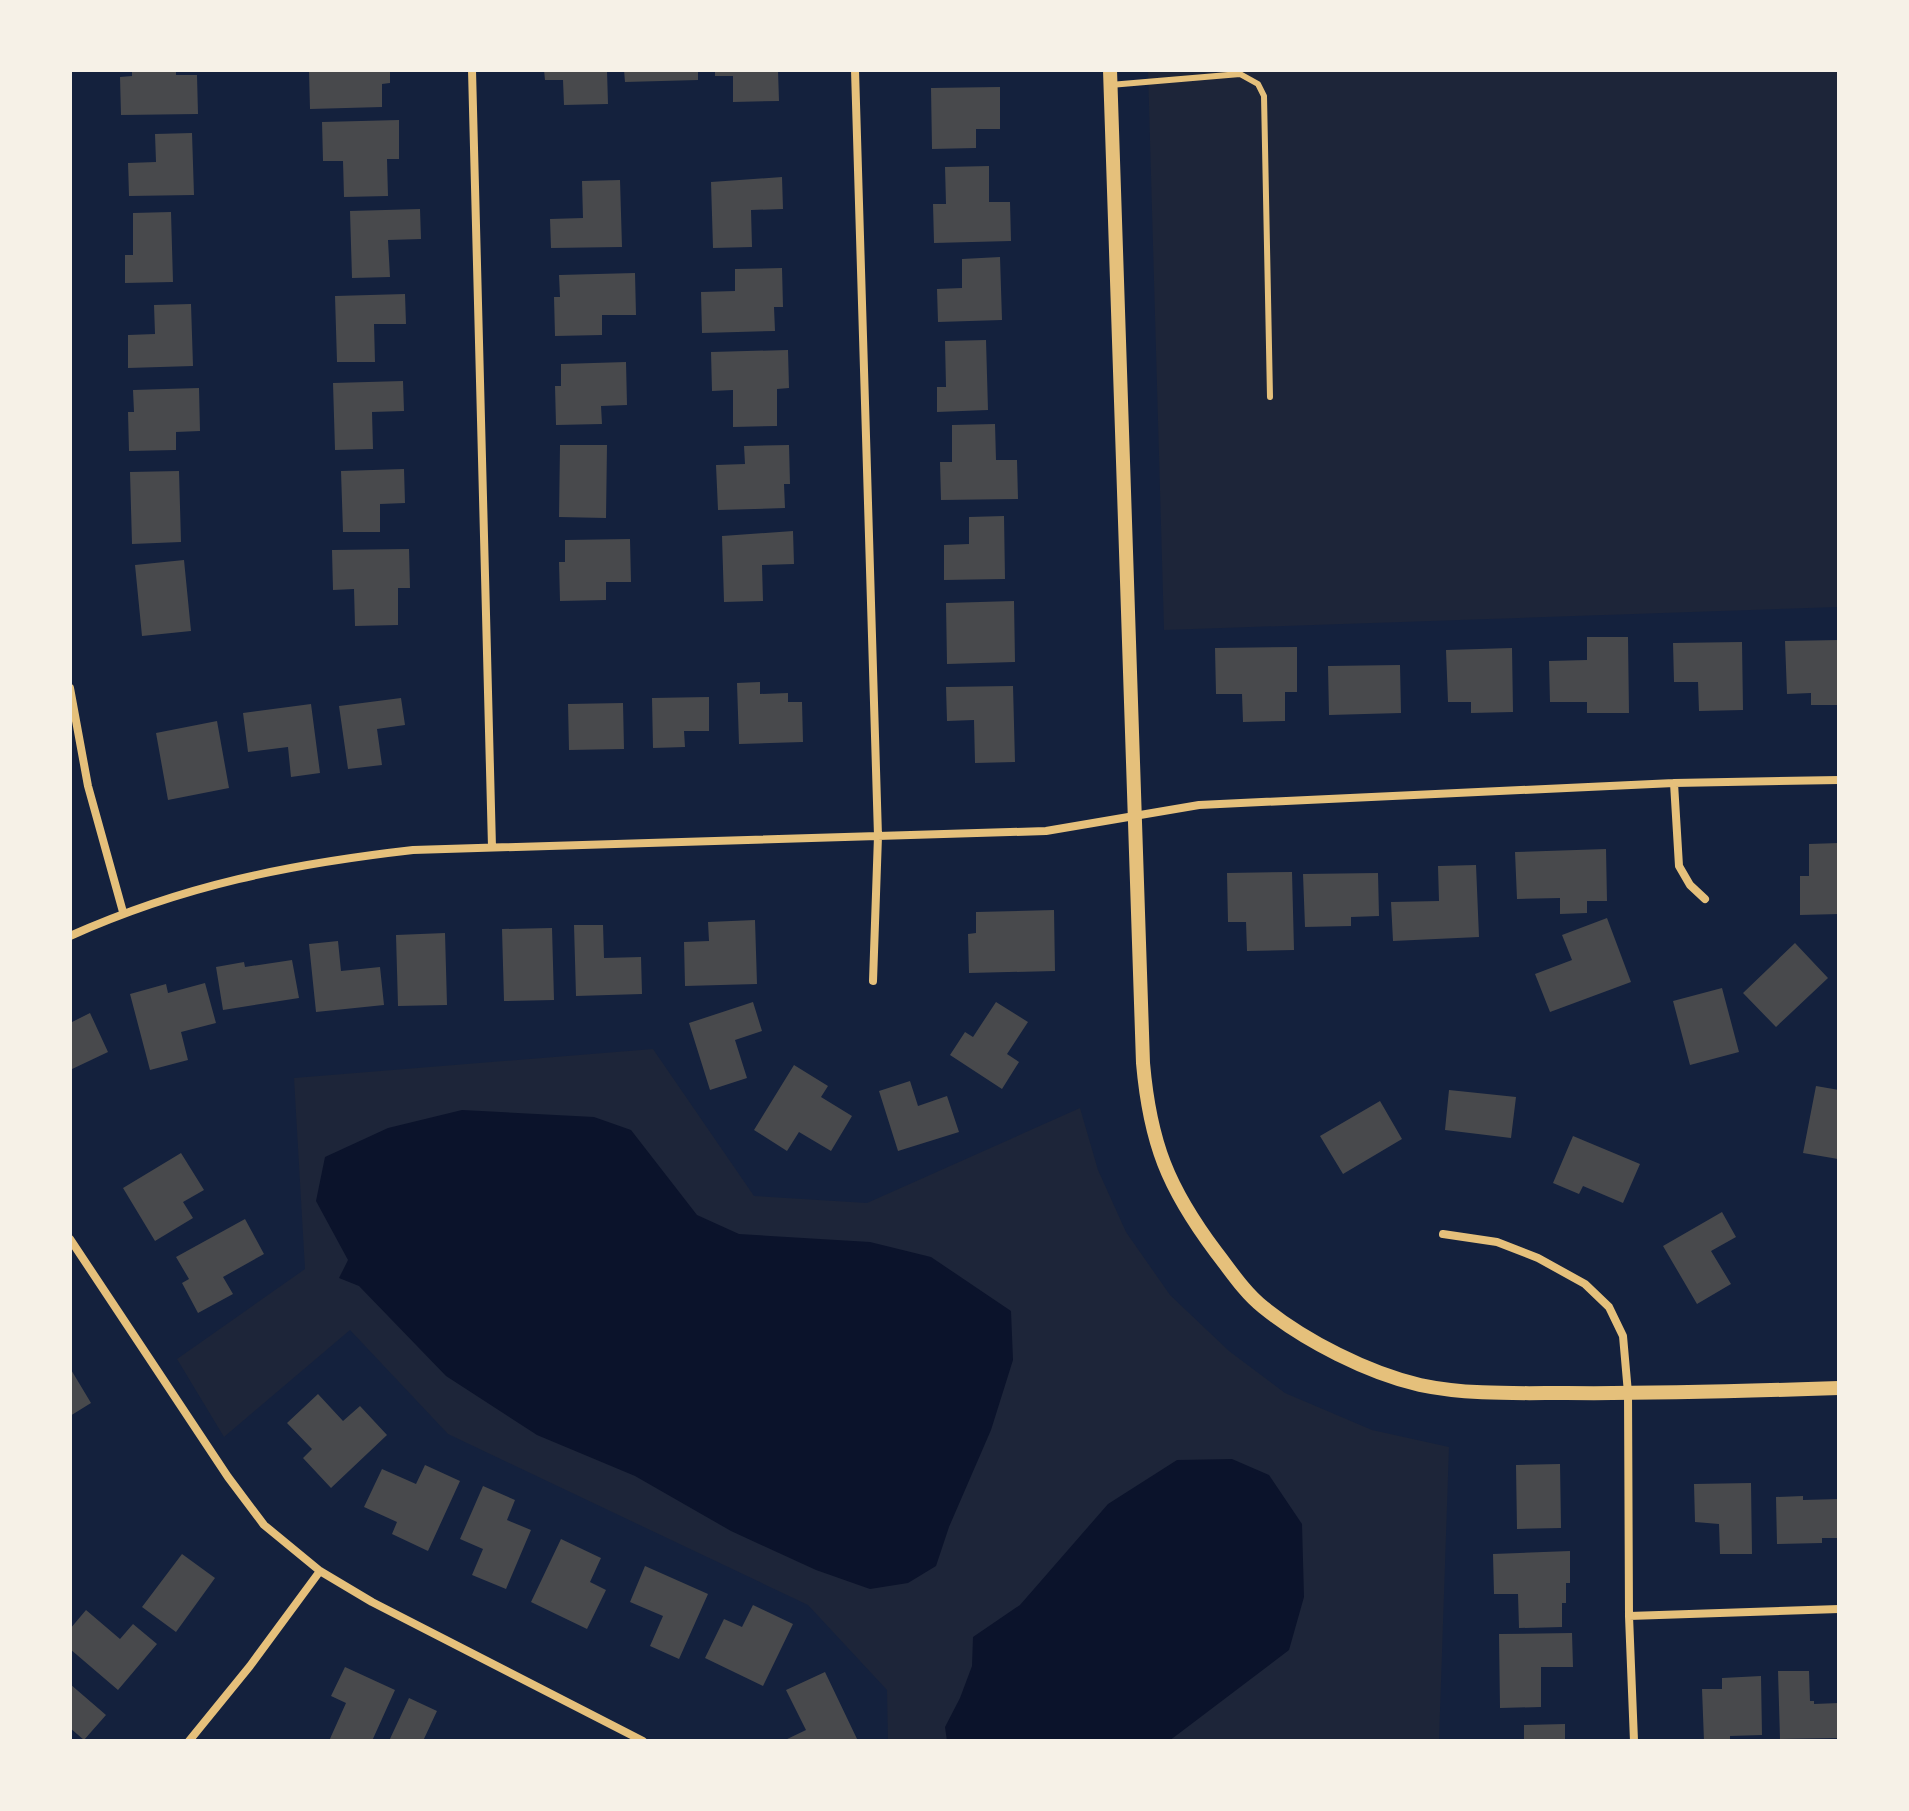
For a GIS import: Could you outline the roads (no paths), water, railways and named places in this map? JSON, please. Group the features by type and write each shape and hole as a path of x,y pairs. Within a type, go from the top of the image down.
{"street":[{"path":"472,70 492,847"},
{"path":"855,70 878,836 873,981"},
{"path":"1110,78 1143,1063 1147,1106 1156,1144 1171,1183 1189,1215 1261,1306 1305,1336 1362,1365 1420,1385 1491,1393 1839,1388"},
{"path":"70,688 88,786 123,912"},
{"path":"70,936 123,912 225,881 291,866 413,850 1046,831 1199,805 1674,783 1839,780"},
{"path":"1674,783 1679,866 1690,885 1705,899"},
{"path":"1443,1234 1497,1242 1538,1258 1585,1284 1609,1307 1623,1336 1628,1393 1629,1616 1634,1741"},
{"path":"70,1239 228,1477 264,1525 320,1571 372,1602 643,1741"},
{"path":"189,1741 250,1666 320,1571"},
{"path":"1629,1616 1839,1609"}],"lane":[{"path":"1110,78 1240,74 1258,84 1264,96 1270,397"}]}
